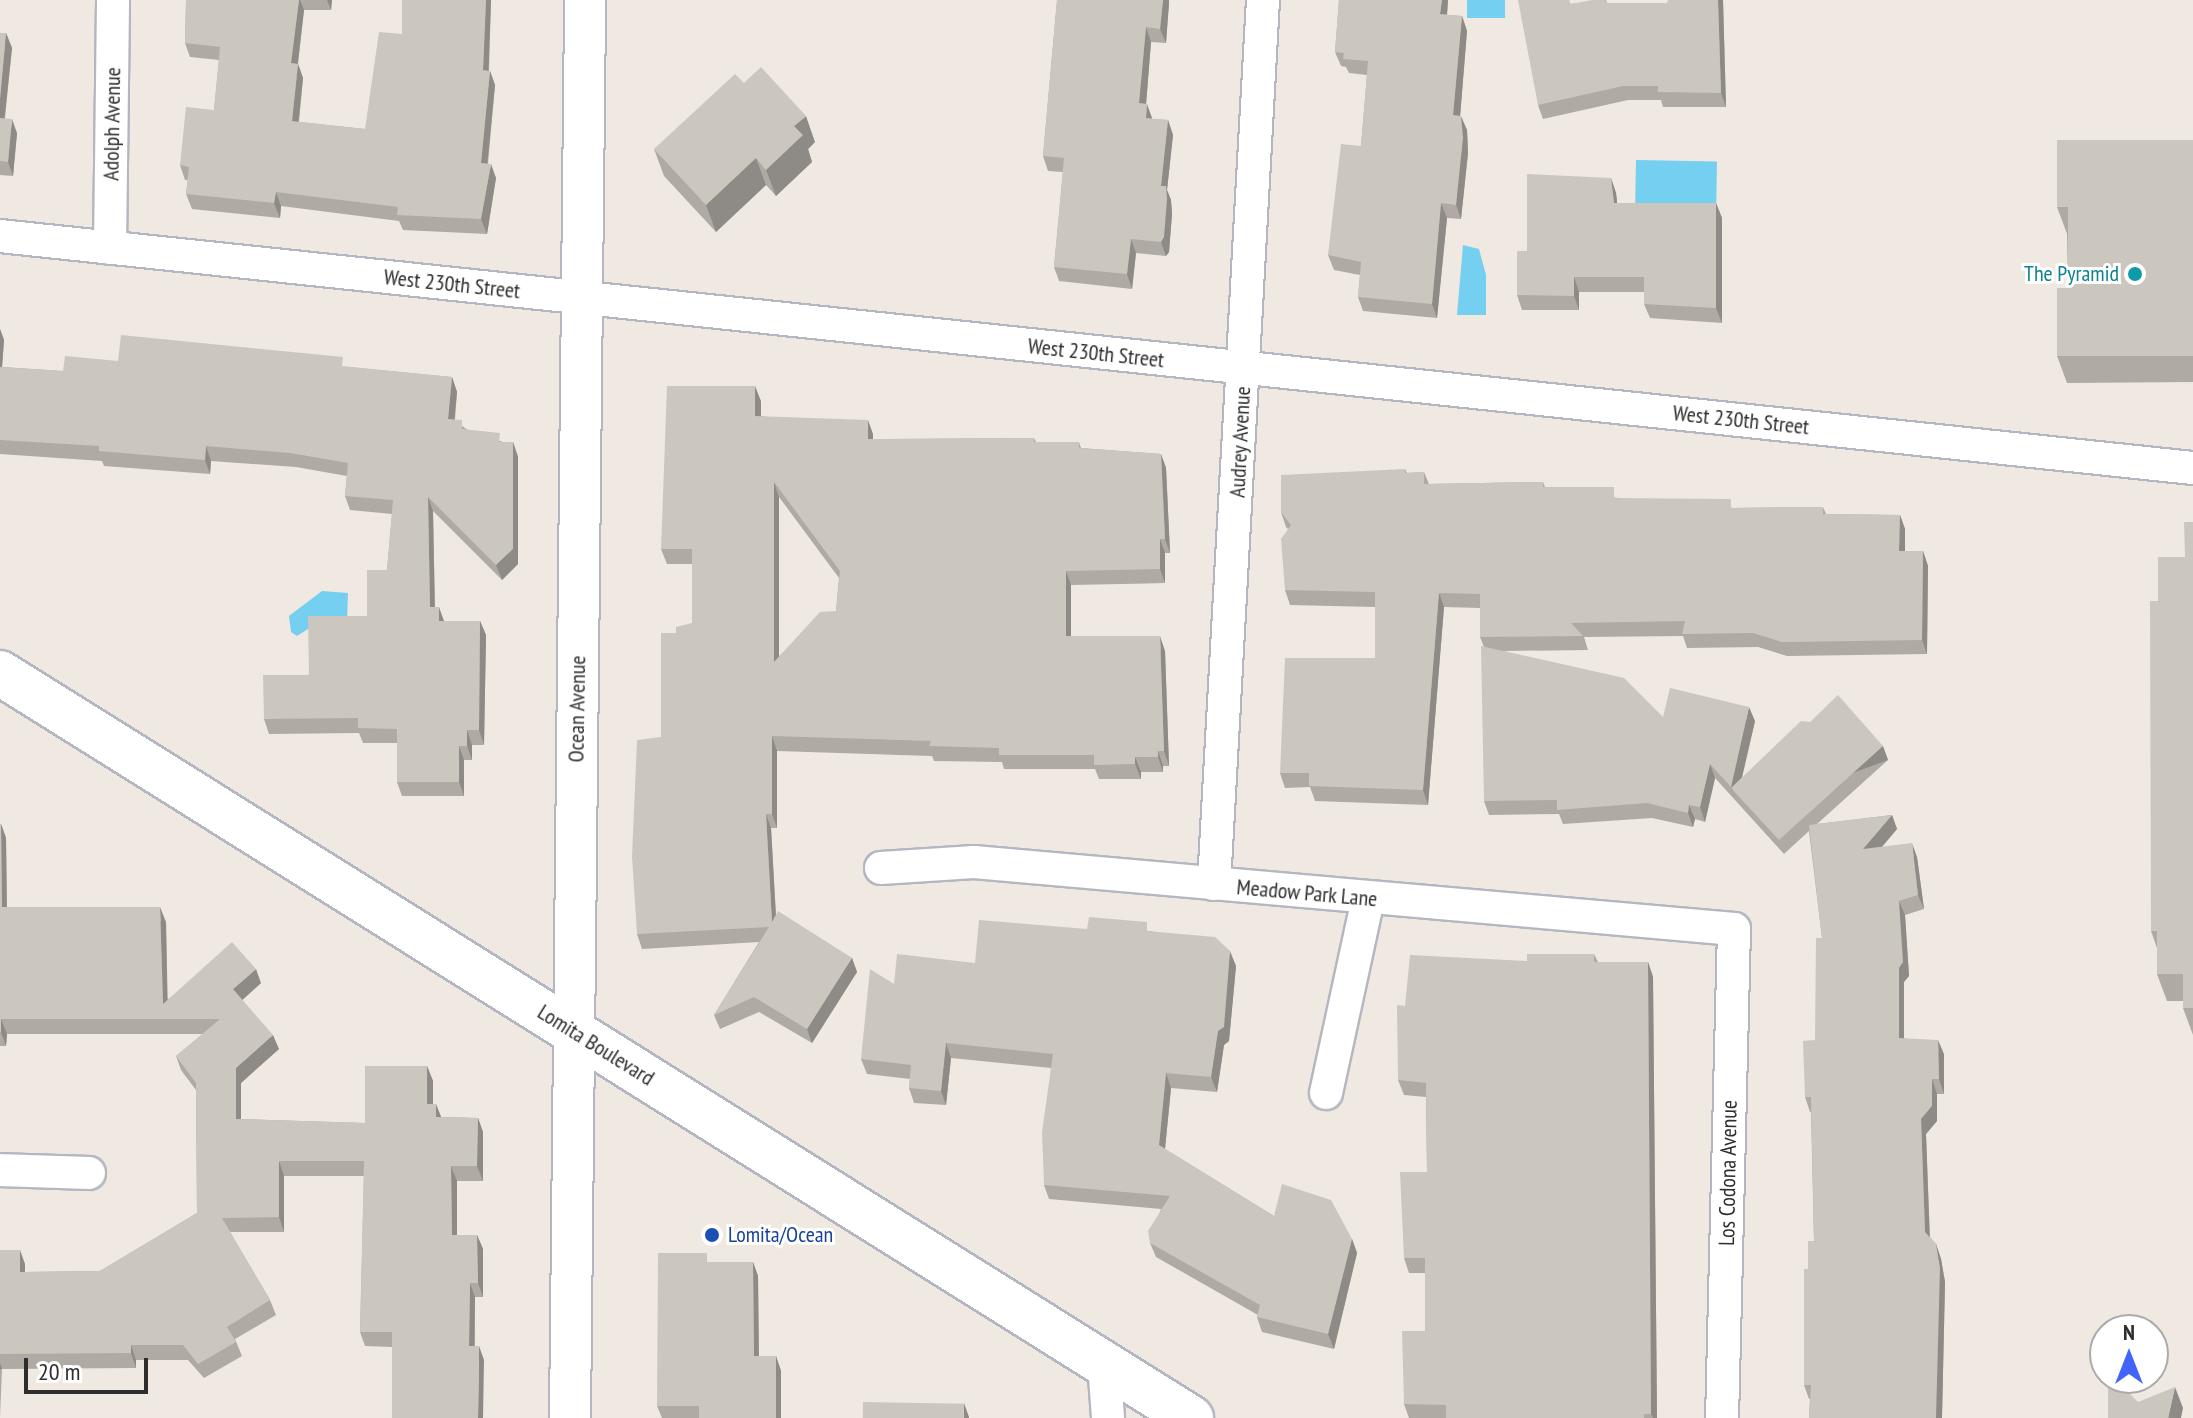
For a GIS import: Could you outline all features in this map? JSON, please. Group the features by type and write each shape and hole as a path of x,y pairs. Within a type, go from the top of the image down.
{"main road":[{"name":"Lomita Boulevard","path":"0,673 1191,1418"}],"street":[{"name":"Adolph Avenue","path":"110,248 113,0"},
{"name":"Ocean Avenue","path":"570,1418 585,0"},
{"name":"Audrey Avenue","path":"1214,884 1263,0"},
{"name":"West 230th Street","path":"0,236 2193,468"},
{"name":"Meadow Park Lane","path":"881,868 974,862 1734,929"},
{"path":"1326,1093 1368,899"},
{"name":"Los Codona Avenue","path":"1722,1418 1734,929"},
{"path":"0,1170 89,1173"},
{"path":"1104,1363 1108,1418"}],"water":[{"path":"1467,0 1505,0 1505,18 1467,18"},
{"path":"1636,160 1717,161 1716,205 1635,204"},
{"path":"1463,245 1479,249 1486,275 1486,315 1457,315"},
{"path":"322,591 348,593 347,623 311,627 297,636 291,632 289,616"}],"building":[{"path":"186,0 299,0 291,63 298,64 292,121 365,129 379,32 402,34 402,0 486,0 483,70 490,71 481,163 491,164 481,219 397,215 398,207 276,192 274,203 186,194 189,167 180,165 186,107 214,110 220,47 185,43"},
{"path":"1057,0 1163,0 1160,29 1146,27 1139,103 1147,104 1146,118 1168,120 1161,186 1166,186 1167,199 1164,237 1161,242 1131,239 1127,274 1054,267 1064,158 1043,156"},
{"path":"1339,0 1442,0 1440,14 1462,16 1453,115 1461,116 1463,138 1456,205 1441,203 1432,304 1358,297 1361,262 1328,255 1341,144 1361,146 1368,61 1343,59 1344,53 1335,52"},
{"path":"1518,0 1569,0 1571,4 1592,0 1605,0 1606,3 1667,3 1668,0 1718,0 1721,93 1658,92 1658,86 1623,86 1538,105"},
{"path":"0,33 6,33 0,99"},
{"path":"761,67 806,116 794,126 803,135 766,170 756,158 706,205 654,149 735,74 744,83"},
{"path":"0,118 12,119 8,162 0,161"},
{"name":"The Pyramid","path":"2057,140 2193,140 2193,356 2057,356 2057,288 2068,288 2068,207 2057,207"},
{"path":"1527,174 1611,178 1614,203 1716,203 1716,308 1644,304 1644,277 1574,277 1574,296 1517,295 1517,251 1527,251"},
{"path":"121,335 343,357 342,366 452,377 448,419 462,420 462,429 500,433 499,442 513,442 513,549 496,565 428,497 430,607 439,607 439,621 480,621 479,730 467,730 467,746 459,746 459,782 397,782 397,729 358,728 358,718 264,719 263,675 309,675 308,616 367,616 367,570 387,570 393,500 345,496 348,463 290,453 206,446 205,460 99,451 99,446 0,440 0,367 63,371 65,356 118,361"},
{"path":"667,386 755,386 755,416 868,420 868,439 1034,438 1034,442 1079,442 1079,448 1161,454 1165,539 1160,539 1160,569 1066,571 1066,636 1160,636 1164,751 1158,751 1158,757 1135,757 1135,764 1094,765 1094,755 999,755 999,748 929,746 931,741 772,736 772,814 766,814 772,922 778,911 852,958 807,1029 754,997 714,1015 769,927 637,934 632,856 637,740 661,737 661,633 676,633 676,627 692,623 692,549 661,549","holes":["774,482 840,571 836,611 820,612 774,662"]},
{"path":"1405,469 1405,473 1424,472 1424,484 1543,482 1543,487 1614,487 1614,498 1731,499 1731,508 1823,507 1823,514 1900,515 1899,551 1923,551 1922,640 1782,642 1753,633 1682,634 1685,621 1571,623 1583,636 1480,637 1480,594 1439,593 1423,790 1309,786 1309,773 1280,773 1285,658 1375,658 1375,592 1285,590 1281,539 1291,525 1281,512 1281,475"},
{"path":"2184,522 2193,522 2193,1008 2183,1008 2183,974 2157,974 2157,931 2151,931 2150,601 2158,601 2158,557 2185,557"},
{"path":"1481,646 1624,678 1663,717 1670,688 1749,707 1731,787 1710,764 1700,807 1689,805 1688,813 1647,803 1557,810 1557,800 1484,801"},
{"path":"1838,695 1883,746 1779,840 1731,788 1801,721 1810,722"},
{"path":"1892,815 1863,849 1912,843 1918,895 1899,901 1903,962 1899,968 1899,1038 1938,1040 1939,1079 1932,1079 1932,1106 1921,1119 1925,1232 1936,1244 1940,1268 1936,1418 1809,1418 1811,1385 1804,1385 1804,1269 1808,1269 1808,1241 1814,1241 1811,1097 1805,1097 1803,1041 1815,1040 1816,938 1822,938 1809,825"},
{"path":"0,824 2,907 160,907 163,1004 232,942 256,969 233,989 273,1035 236,1068 236,1119 365,1123 365,1066 427,1066 427,1104 436,1104 436,1117 478,1118 477,1166 451,1166 452,1235 477,1235 478,1283 470,1283 469,1346 479,1346 478,1418 392,1418 392,1332 360,1332 364,1161 279,1161 279,1217 222,1218 270,1300 227,1327 236,1342 198,1364 183,1345 131,1345 131,1353 0,1354 0,1250 20,1250 20,1272 100,1271 197,1213 196,1083 176,1056 220,1019 1,1019 0,1032"},
{"path":"1089,917 1147,922 1147,931 1215,937 1230,951 1224,1027 1218,1031 1211,1077 1166,1073 1159,1145 1274,1216 1282,1184 1331,1200 1352,1239 1328,1334 1257,1317 1260,1305 1150,1243 1148,1231 1170,1196 1044,1185 1042,1132 1053,1054 946,1043 941,1091 909,1088 911,1065 861,1059 870,969 894,984 897,954 975,963 979,920 1087,929"},
{"path":"1527,954 1594,954 1594,962 1648,962 1651,1414 1644,1414 1644,1418 1446,1418 1446,1405 1404,1404 1402,1331 1425,1331 1425,1258 1404,1258 1400,1172 1427,1172 1426,1083 1398,1080 1397,1005 1405,1006 1410,955 1527,961"},
{"path":"658,1253 707,1253 707,1262 753,1262 754,1356 776,1356 776,1418 699,1418 699,1406 657,1406"},
{"path":"2175,1387 2168,1418 2108,1418 2108,1394 2130,1394 2138,1402 2158,1394 2169,1394 2169,1389"},
{"path":"863,1402 964,1404 964,1418 863,1418"}],"place":[{"name":"The Pyramid","path":"2135,274"},
{"name":"Lomita/Ocean","path":"712,1235"}]}
